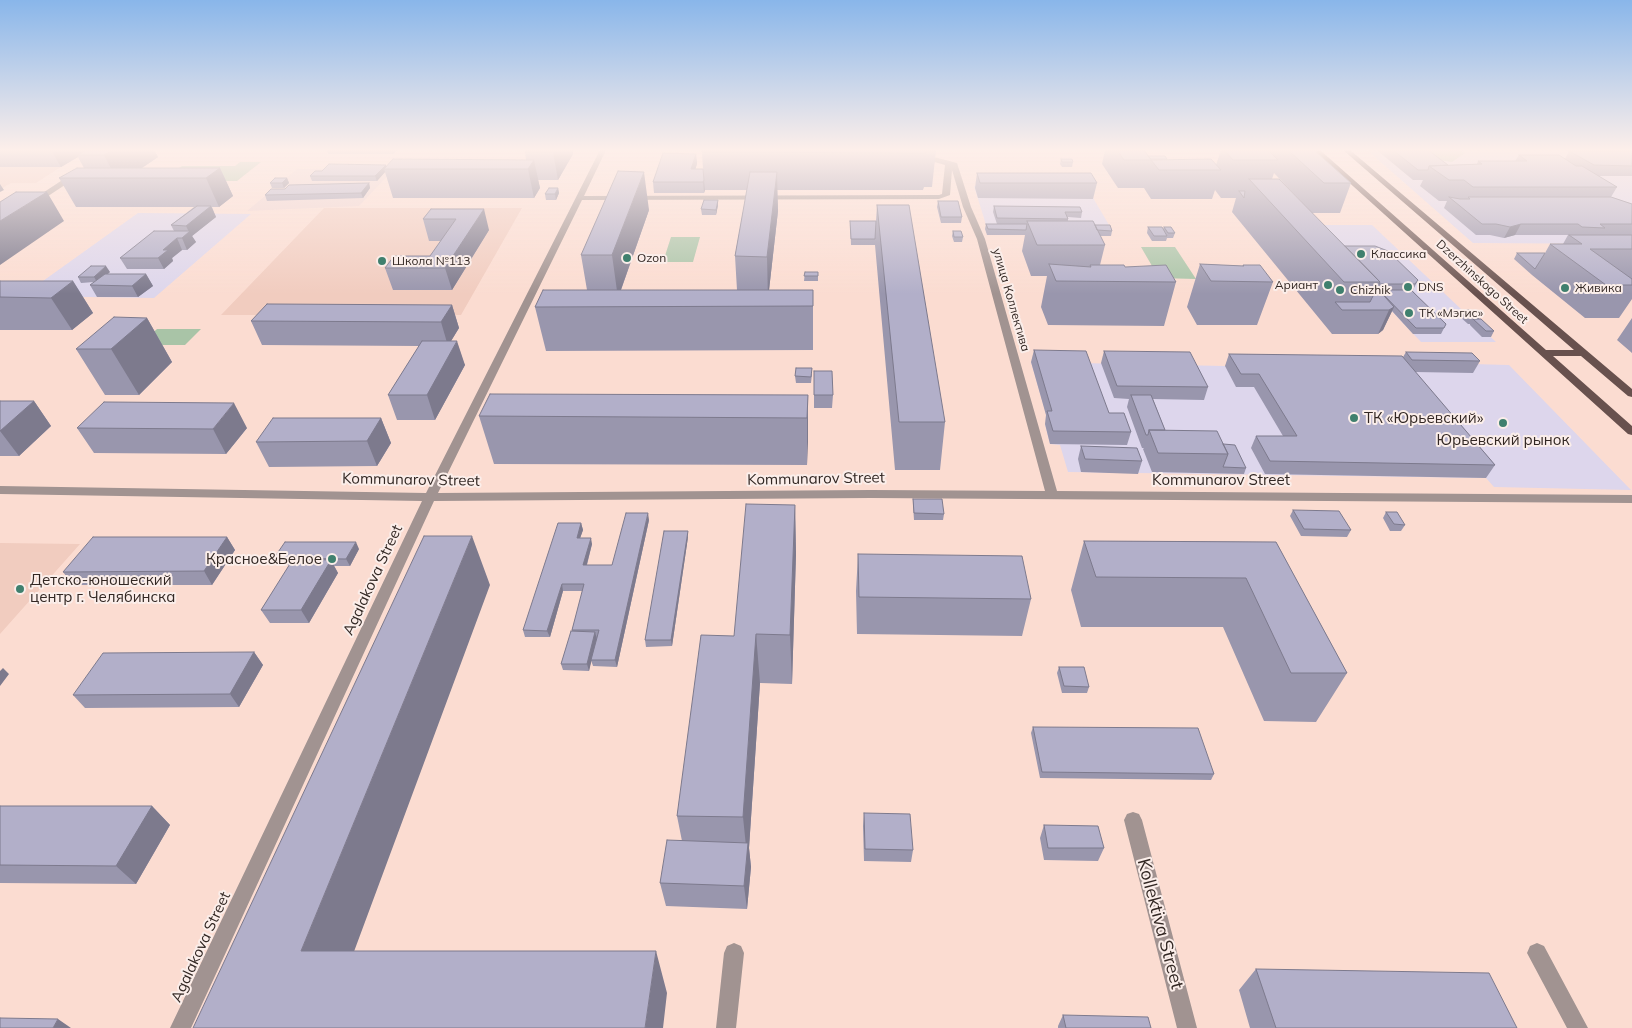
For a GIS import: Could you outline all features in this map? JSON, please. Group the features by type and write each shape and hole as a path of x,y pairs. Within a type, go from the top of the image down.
{"main road":[{"name":"Dzerzhinskogo Street","path":"1370,198 1632,432"},
{"name":"Dzerzhinskogo Street","path":"1402,198 1632,394"},
{"path":"1544,353 1583,353"}],"street":[{"path":"23,208 39,198"},
{"path":"579,198 939,198"},
{"name":"Agalakova Street","path":"180,1028 430,497 579,198"},
{"name":"улица Коллектива","path":"964,198 981,239 1052,495"},
{"name":"Kommunarov Street","path":"0,490 430,497 872,494 1632,499"},
{"name":"Kollektiva Street","path":"1133,820 1187,1028"},
{"path":"726,1028 734,953"},
{"path":"1537,953 1578,1028"}],"shaded area":[{"path":"263,198 367,198 359,206 247,211"},
{"path":"978,198 1093,198 1112,230 987,228"},
{"path":"1422,198 1632,198 1632,244 1473,243"},
{"name":"Школа №113","path":"324,208 522,208 461,315 221,315"},
{"path":"138,213 251,214 154,298 22,296"},
{"path":"1310,225 1372,225 1496,342 1421,342"},
{"path":"1031,362 1225,366 1395,362 1509,365 1631,490 1494,487 1486,478 1068,472 1060,445 1050,444 1045,424 1049,424"},
{"name":"Детско-юношеский центр г. Челябинска","path":"0,543 80,544 0,634"}],"green space":[{"path":"671,237 700,237 693,262 663,262"},
{"path":"1141,247 1175,247 1196,279 1159,278"},
{"path":"157,329 201,329 185,345 139,345"}],"building":[{"path":"6,198 37,198 0,221 0,202"},
{"path":"606,198 634,198 612,255 581,255"},
{"path":"745,198 774,198 767,257 735,256"},
{"path":"1266,198 1298,198 1380,282 1344,282"},
{"path":"1450,198 1614,198 1632,204 1632,224 1600,224 1605,228 1582,227 1578,224 1521,224 1510,227 1482,224"},
{"path":"704,200 718,200 716,210 701,209"},
{"path":"938,201 958,201 962,217 941,217"},
{"path":"877,205 909,205 945,422 899,422"},
{"path":"197,206 211,206 186,226 171,225"},
{"path":"994,206 1080,207 1082,212 1065,212 1068,219 997,218"},
{"path":"431,209 484,209 445,268 385,268 394,256 430,256 456,219 423,219"},
{"path":"850,221 876,221 875,239 851,239"},
{"path":"1027,221 1093,221 1105,245 1037,245"},
{"path":"986,224 1027,224 1026,230 988,229"},
{"path":"1095,225 1110,225 1112,231 1097,230"},
{"path":"1148,227 1162,227 1167,236 1154,236"},
{"path":"1164,227 1171,227 1175,233 1168,233"},
{"path":"154,231 190,231 182,238 177,238 163,250 168,250 158,258 120,258"},
{"path":"953,231 961,231 963,237 954,237"},
{"path":"1569,235 1632,235 1632,249 1590,249 1632,279 1632,285 1606,285 1550,244 1582,244"},
{"path":"1345,246 1375,246 1388,251 1418,280 1415,284 1379,284 1380,282"},
{"path":"1517,253 1545,253 1535,269"},
{"path":"1049,264 1091,267 1090,265 1124,265 1125,267 1166,265 1176,282 1056,281"},
{"path":"1200,264 1260,265 1273,282 1211,281"},
{"path":"91,266 106,266 94,277 78,277"},
{"path":"805,272 818,272 818,276 804,276"},
{"path":"105,274 146,274 132,286 90,285"},
{"path":"0,281 73,281 51,298 0,297"},
{"path":"1377,288 1394,307 1389,310 1342,310 1335,302 1370,302"},
{"path":"543,290 813,290 813,306 535,307"},
{"name":"ТК «Мэгис»","path":"1379,290 1411,290 1446,324 1444,328 1416,328"},
{"path":"267,304 452,305 441,322 251,321"},
{"path":"1462,310 1470,310 1479,318 1471,318"},
{"path":"114,317 147,318 111,349 76,349"},
{"path":"1473,319 1481,319 1494,331 1486,331"},
{"path":"422,341 457,341 427,395 388,395"},
{"path":"1034,350 1086,351 1109,413 1124,413 1131,432 1053,431 1047,411 1052,411"},
{"path":"1104,351 1190,352 1208,387 1117,386"},
{"path":"1406,352 1472,353 1480,361 1412,360"},
{"name":"ТК «Юрьевский»","path":"1229,354 1402,356 1495,465 1270,461 1256,436 1297,436 1259,374 1241,374"},
{"path":"796,368 812,368 811,377 795,376"},
{"path":"814,371 832,371 833,395 814,395"},
{"path":"490,394 808,395 807,418 479,416"},
{"path":"1131,395 1151,395 1165,430 1149,430 1148,435 1146,435"},
{"path":"0,401 34,401 0,431"},
{"path":"104,402 234,403 213,429 77,428"},
{"path":"273,418 381,418 367,441 256,442"},
{"path":"1149,430 1217,431 1228,454 1158,453"},
{"path":"1223,444 1235,445 1246,468 1223,467 1228,454"},
{"path":"1081,446 1137,448 1142,461 1085,459"},
{"path":"913,499 942,499 944,514 914,513"},
{"path":"746,504 795,505 790,635 756,634 743,817 677,816 701,635 734,636"},
{"path":"1293,510 1339,511 1351,530 1304,529"},
{"path":"1386,512 1397,512 1405,525 1394,524"},
{"path":"626,513 648,513 615,660 591,660 599,630 572,630 584,584 562,584 547,631 523,630 558,523 581,523 577,538 591,538 583,565 612,565"},
{"path":"664,531 688,531 671,640 645,640"},
{"path":"424,536 472,536 301,951 656,951 645,1028 193,1028"},
{"path":"93,537 227,537 204,571 63,572"},
{"path":"1084,541 1276,542 1347,673 1291,673 1246,578 1096,577"},
{"path":"285,542 356,542 346,559 274,558"},
{"path":"858,554 1022,556 1031,599 859,597"},
{"path":"293,559 331,560 301,610 261,610"},
{"path":"571,631 595,632 587,664 561,664"},
{"path":"254,652 230,694 73,695 103,653"},
{"path":"1059,667 1084,667 1089,687 1064,686"},
{"path":"1033,727 1198,728 1214,774 1042,772"},
{"path":"0,806 152,806 116,866 0,865"},
{"path":"864,813 910,814 913,850 865,849"},
{"path":"1044,825 1098,826 1104,848 1048,848"},
{"path":"667,840 748,843 744,886 660,883"},
{"path":"1256,969 1489,973 1517,1028 1276,1028"},
{"path":"1063,1015 1148,1017 1151,1028 1066,1028"},
{"path":"0,1018 58,1019 53,1028 0,1028"}],"place":[{"name":"Классика","path":"1361,254"},
{"name":"Ozon","path":"627,258"},
{"name":"Школа №113","path":"382,261"},
{"name":"Ариант","path":"1328,285"},
{"name":"DNS","path":"1408,287"},
{"name":"Живика","path":"1565,288"},
{"name":"Chizhik","path":"1340,290"},
{"name":"ТК «Мэгис»","path":"1409,313"},
{"name":"ТК «Юрьевский»","path":"1354,418"},
{"name":"Юрьевский рынок","path":"1503,423"},
{"name":"Красное&Белое","path":"332,559"},
{"name":"Детско-юношеский центр г. Челябинска","path":"20,589"}]}
